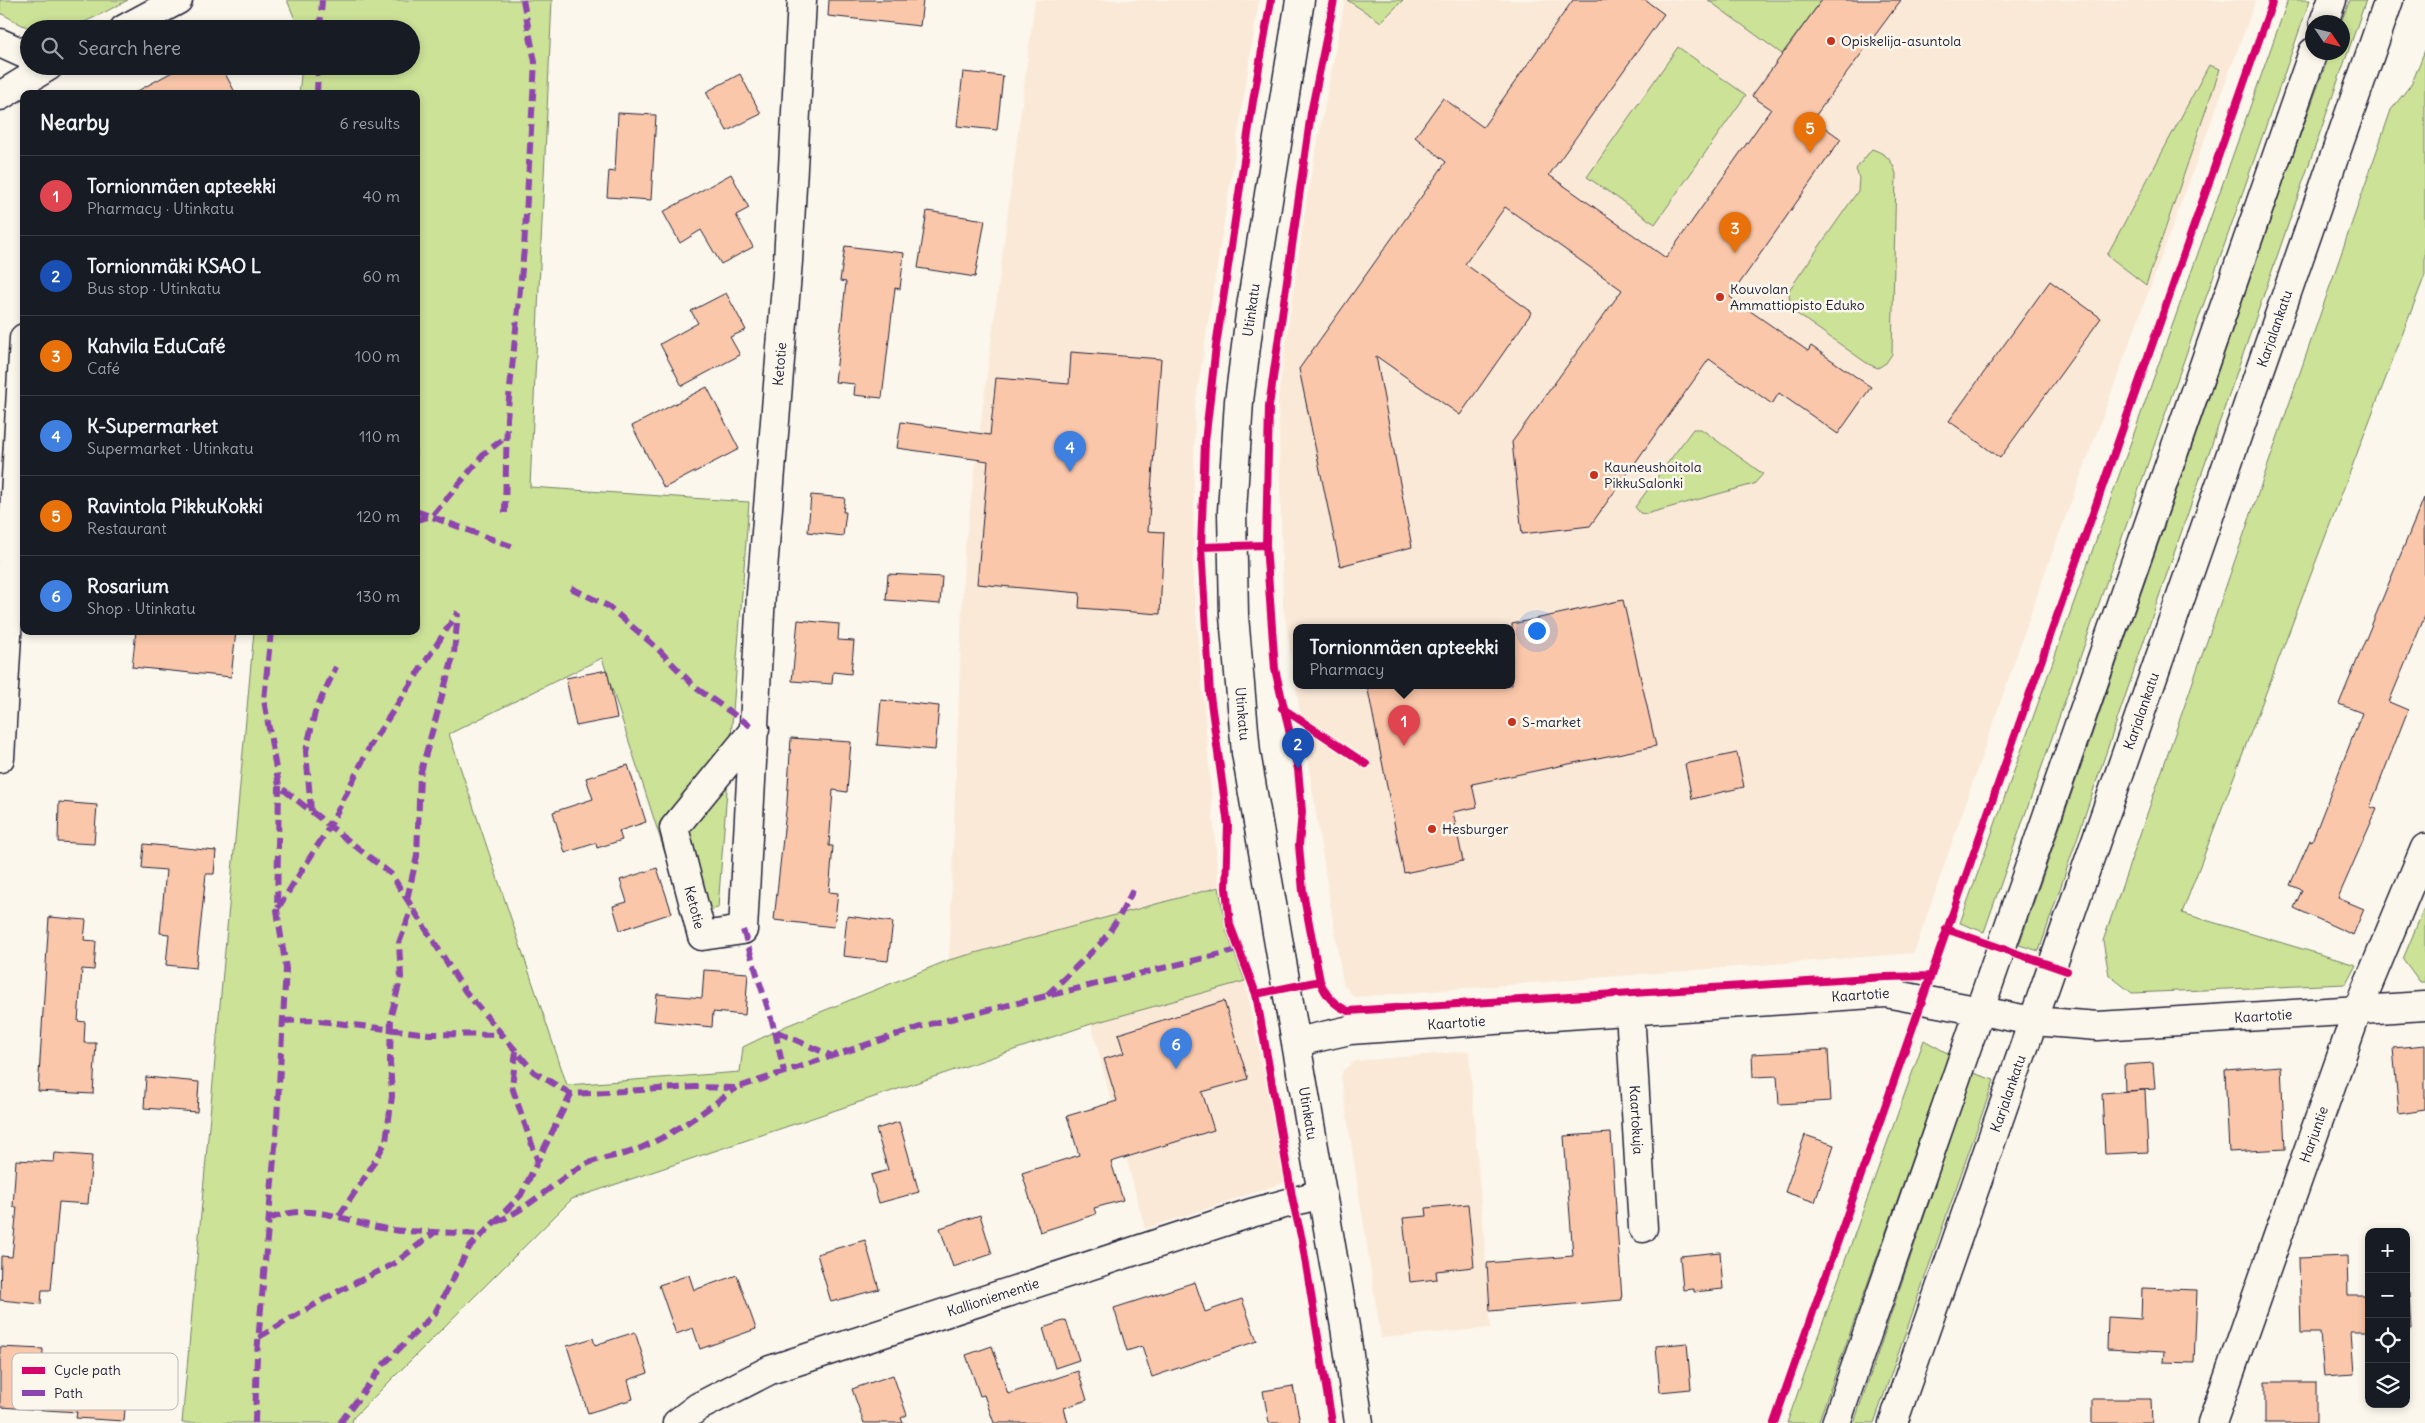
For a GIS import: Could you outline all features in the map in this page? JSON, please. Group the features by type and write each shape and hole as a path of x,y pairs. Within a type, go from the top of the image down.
{"street":[{"path":"141,20 178,0"},
{"name":"Ketotie","path":"755,729 674,828 702,936 743,930 755,729 761,594 788,261 802,0"},
{"name":"Utinkatu","path":"1300,0 1251,307 1240,392 1234,459 1232,546 1235,634 1246,752 1297,1042 1320,1194 1345,1327 1359,1423"},
{"path":"2327,15 2332,0"},
{"name":"Karjalankatu","path":"1893,1423 2389,0"},
{"path":"0,43 20,52"},
{"path":"1836,1423 2310,60"},
{"path":"0,96 35,75"},
{"path":"45,90 48,75"},
{"path":"0,758 20,408"},
{"name":"Harjuntie","path":"2212,1423 2358,1009 2425,848"},
{"name":"Kaartotie","path":"1297,1042 1350,1030 1886,993 2033,1020 2098,1026 2425,1006"},
{"name":"Kaartokuja","path":"1630,1011 1644,1228"},
{"name":"Kallioniementie","path":"677,1423 698,1407 770,1370 1251,1213 1320,1194"}],"shaded area":[{"path":"1035,0 1259,0 1195,406 1193,572 1219,887 949,960 964,554"},
{"name":"Kouvolan Ammattiopisto Eduko","path":"1345,0 2256,0 2045,573 1914,953 1354,997 1343,984 1296,689 1515,689 1515,624 1293,624 1293,668 1283,605 1278,397 1307,197"},
{"path":"1245,981 1286,1182 1145,1229 1091,1024"},
{"path":"1469,1051 1491,1328 1381,1338 1341,1077 1343,1070 1355,1061"}],"green space":[{"path":"0,0 128,0 88,20 20,20 20,24 0,13"},
{"path":"287,0 552,0 530,487 749,502 718,908 685,915 602,658 449,734 567,1085 740,1072 743,1047 786,1026 949,960 1219,887 1226,930 1245,981 1091,1024 572,1199 353,1418 352,1423 182,1423 254,635 420,635 420,90 299,90 301,75 420,75 420,20 295,20"},
{"path":"1347,0 1403,0 1381,22"},
{"path":"1708,0 1822,0 1782,54"},
{"path":"2288,0 2310,0 1984,932 1960,923"},
{"path":"2350,0 2366,0 2350,46 2350,15 2344,15"},
{"path":"1678,47 1746,95 1655,224 1587,177"},
{"path":"2425,50 2425,275 2182,913 2356,965 2346,984 2132,993 2109,975 2103,941 2391,110 2412,83"},
{"path":"2327,60 2345,60 2154,611 2039,951 2019,945"},
{"path":"2209,65 2220,69 2146,285 2107,255"},
{"path":"1872,149 1888,158 1893,164 1896,174 1892,354 1886,363 1878,368 1868,364 1790,309 1789,290 1858,191 1859,178 1856,169"},
{"path":"1693,429 1701,429 1763,474 1754,484 1646,514 1640,513 1635,507"},
{"path":"2425,906 2425,982 2420,982 2403,959"},
{"path":"1924,1040 1949,1054 1818,1423 1787,1423"},
{"path":"1973,1073 1994,1080 1874,1423 1854,1423"}],"building":[{"path":"829,0 923,0 920,26 828,16"},
{"path":"1573,0 1645,0 1664,14 1549,175 1666,258 1771,109 1752,96 1822,0 1901,0 1813,119 1841,139 1730,297 1808,351 1811,346 1871,387 1838,434 1779,393 1772,404 1709,359 1590,526 1522,534 1512,442 1622,290 1505,207 1465,264 1532,312 1460,415 1376,356 1412,547 1340,566 1299,369 1446,162 1415,137 1443,98 1483,127"},
{"path":"963,72 1003,76 997,130 957,126"},
{"path":"740,74 761,114 727,131 706,92"},
{"path":"167,75 226,75 234,90 139,90"},
{"path":"618,113 656,115 651,200 607,197 609,171 615,172"},
{"path":"731,174 749,208 736,215 753,247 721,264 701,230 680,243 663,212"},
{"path":"927,211 985,220 975,277 918,268"},
{"path":"845,246 904,253 900,289 895,288 882,398 854,395 855,384 835,382 846,282 840,281"},
{"path":"2050,281 2101,318 2000,458 1949,421"},
{"path":"726,293 746,330 730,337 740,355 682,386 660,344 698,323 691,311"},
{"path":"1071,352 1161,359 1148,531 1164,532 1160,614 1079,608 1080,593 977,584 988,461 897,448 901,422 990,435 996,378 1069,384"},
{"path":"707,387 739,449 664,488 632,426"},
{"path":"811,495 845,498 843,512 846,512 843,536 808,532"},
{"path":"2424,498 2425,616 2389,702 2408,710 2370,807 2377,809 2338,898 2364,909 2353,935 2294,908 2302,890 2290,885 2310,840 2312,841 2362,713 2339,704"},
{"path":"888,574 942,577 940,604 886,600"},
{"name":"S-market","path":"1623,600 1656,746 1472,784 1477,807 1453,812 1463,861 1404,873 1368,689 1515,689 1515,624 1512,624"},
{"path":"798,620 839,624 838,640 854,641 851,674 833,672 832,684 792,681"},
{"path":"136,635 236,635 231,677 132,667"},
{"path":"607,670 617,718 576,726 566,678"},
{"path":"881,700 939,706 935,750 877,745"},
{"path":"791,738 851,742 847,792 833,790 829,846 833,846 829,892 838,893 834,927 774,920 787,802"},
{"path":"1737,753 1744,787 1692,799 1685,764"},
{"path":"628,765 646,822 619,831 622,840 597,848 596,843 565,853 553,812 593,799 586,778"},
{"path":"59,802 97,805 94,844 58,842"},
{"path":"144,844 216,851 214,874 206,874 196,968 166,965 169,934 160,933 166,870 142,868"},
{"path":"657,868 672,913 620,930 613,906 627,902 620,880"},
{"path":"847,916 893,922 888,961 843,956"},
{"path":"49,917 86,920 84,940 96,941 94,970 82,969 78,1021 85,1022 84,1043 96,1043 93,1094 38,1091"},
{"path":"704,970 748,973 745,1015 713,1012 712,1027 654,1021 657,994 702,998"},
{"path":"1224,1001 1248,1079 1202,1092 1214,1130 1111,1162 1123,1200 1094,1208 1096,1214 1040,1232 1022,1173 1079,1155 1067,1116 1117,1101 1104,1059 1124,1053 1118,1034"},
{"path":"2425,1045 2425,1110 2399,1114 2393,1048"},
{"path":"1828,1050 1831,1101 1779,1104 1777,1076 1753,1077 1752,1054"},
{"path":"2153,1063 2155,1089 2125,1091 2124,1065"},
{"path":"2281,1066 2285,1149 2229,1152 2225,1070"},
{"path":"146,1077 199,1082 197,1112 144,1108"},
{"path":"2145,1090 2148,1152 2105,1154 2102,1093"},
{"path":"899,1122 919,1192 879,1203 871,1175 888,1170 876,1129"},
{"path":"1611,1133 1622,1300 1490,1311 1487,1263 1573,1256 1564,1136"},
{"path":"1805,1135 1834,1145 1815,1202 1785,1192"},
{"path":"55,1153 92,1156 88,1204 59,1202 51,1290 42,1290 41,1304 0,1300 1,1256 12,1257 17,1207 13,1207 16,1160 54,1162"},
{"path":"1468,1204 1474,1267 1436,1271 1437,1279 1410,1282 1403,1218 1427,1216 1426,1208"},
{"path":"980,1215 992,1254 953,1267 940,1228"},
{"path":"865,1240 879,1289 831,1302 817,1254"},
{"path":"1720,1252 1723,1289 1694,1292 1694,1289 1683,1290 1680,1256"},
{"path":"2347,1256 2348,1295 2365,1295 2365,1331 2351,1331 2354,1374 2324,1376 2320,1333 2301,1333 2299,1258"},
{"path":"689,1275 694,1290 737,1275 756,1329 700,1349 693,1328 676,1334 659,1285"},
{"path":"1195,1282 1205,1312 1242,1299 1257,1341 1152,1377 1142,1346 1127,1351 1114,1308"},
{"path":"2142,1288 2197,1290 2194,1363 2163,1362 2164,1352 2107,1349 2108,1317 2141,1319"},
{"path":"2410,1293 2412,1329 2410,1329"},
{"path":"1066,1320 1079,1360 1055,1368 1043,1328"},
{"path":"635,1332 648,1373 628,1380 633,1399 588,1413 567,1346 593,1338 595,1345"},
{"path":"1687,1343 1691,1389 1660,1392 1656,1346"},
{"path":"992,1346 1008,1394 1078,1371 1087,1400 1064,1408 1068,1423 994,1423 984,1395 980,1396 966,1355"},
{"path":"0,1347 43,1349 43,1353 12,1353 12,1408 0,1407"},
{"path":"893,1375 907,1415 901,1418 903,1423 864,1423 852,1389"},
{"path":"2265,1382 2316,1382 2316,1423 2265,1423"},
{"path":"1293,1386 1300,1423 1269,1423 1263,1391"},
{"path":"2092,1399 2151,1399 2152,1423 2092,1423"},
{"path":"46,1410 125,1410 124,1421 76,1418 77,1412"}],"marked path":[{"path":"321,20 322,0"},
{"path":"505,513 507,418 524,249 535,62 523,0"},
{"path":"317,90 318,75"},
{"path":"420,519 432,516 485,453 506,437"},
{"path":"420,512 516,548"},
{"path":"571,588 608,606 656,647 696,688 755,729"},
{"path":"278,908 330,826 370,746 458,612"},
{"path":"407,899 417,856 420,775 454,653 458,614"},
{"path":"271,635 264,700 279,786 391,874 465,991 534,1072 571,1094"},
{"path":"311,811 306,751 315,712 336,667"},
{"path":"255,1423 257,1354 276,1135 286,969 277,910 279,786"},
{"path":"1047,995 1102,942 1118,919 1133,890"},
{"path":"339,1216 369,1171 386,1141 392,1096 390,1062 391,1015 401,977 399,943 412,908"},
{"path":"743,930 775,1031 832,1056 926,1025 1238,950"},
{"path":"283,1021 311,1020 429,1034 503,1035"},
{"path":"775,1031 784,1072"},
{"path":"516,1051 512,1087 538,1162"},
{"path":"340,1423 384,1364 435,1313 469,1248 521,1195 571,1094 696,1087 736,1088 832,1056"},
{"path":"496,1222 518,1211 582,1166 636,1150 676,1130 736,1088"},
{"path":"269,1219 301,1212 317,1213 393,1230 435,1232"},
{"path":"259,1337 335,1293 395,1263 435,1232 483,1234"}],"cycle path":[{"path":"1271,0 1253,101 1216,346 1205,442 1201,547 1210,695 1228,825 1226,888 1230,925 1256,994 1293,1202 1302,1240 1332,1423"},
{"path":"1334,0 1311,113 1269,406 1266,545 1275,669 1298,769 1302,812 1299,845 1303,892 1320,981 1325,991 1334,1002 1348,1011 1885,977 1930,976"},
{"path":"1774,1423 2273,0"},
{"path":"1201,547 1266,545"},
{"path":"1282,708 1366,764"},
{"path":"1946,929 2067,971"},
{"path":"1256,994 1320,981"}],"place":[{"name":"Opiskelija-asuntola","path":"1831,41"},
{"name":"Ravintola PikkuKokki","path":"1810,153"},
{"name":"Kahvila EduCafé","path":"1735,253"},
{"name":"Kouvolan Ammattiopisto Eduko","path":"1720,297"},
{"name":"K-Supermarket","path":"1070,472"},
{"name":"Kauneushoitola PikkuSalonki","path":"1594,475"},
{"name":"S-market","path":"1512,722"},
{"name":"Tornionmäen apteekki","path":"1404,746"},
{"name":"Tornionmäki KSAO L","path":"1298,769"},
{"name":"Hesburger","path":"1432,829"},
{"name":"Rosarium","path":"1176,1069"}]}
